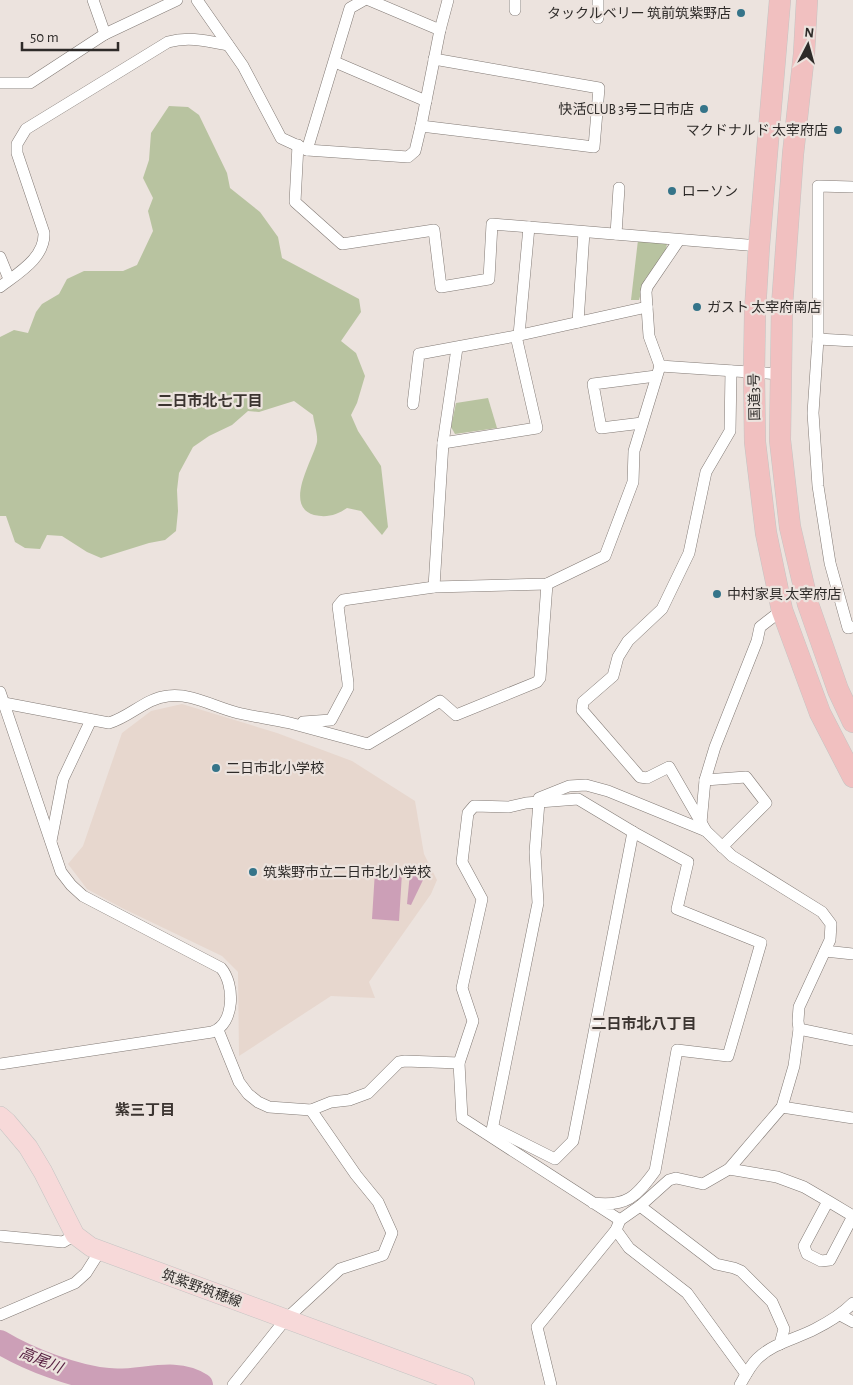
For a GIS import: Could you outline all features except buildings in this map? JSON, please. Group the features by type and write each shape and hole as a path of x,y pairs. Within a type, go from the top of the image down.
{"highway":[{"name":"国道3号","path":"780,0 755,312 755,442 766,533 782,610 820,713 853,777"},
{"name":"国道3号","path":"807,0 786,240 782,306 780,440 790,526 808,604 838,690 853,722"}],"main road":[{"name":"筑紫野筑穂線","path":"0,1116 28,1147 75,1235 82,1242 100,1251 465,1385"}],"street":[{"path":"93,0 104,34"},
{"path":"0,83 30,83 104,34 178,0"},
{"path":"197,0 243,66 281,138 302,148 408,157 415,151 448,0"},
{"path":"364,0 350,8 335,62 302,148 295,202 342,244 434,230 441,287 489,279 492,224 759,246"},
{"path":"369,0 440,30"},
{"path":"598,0 598,18"},
{"path":"0,257 5,283 37,257 44,242 44,233 17,153 17,144 26,129 168,42 191,38 228,45"},
{"path":"421,126 594,147 600,88 434,59"},
{"path":"335,62 426,101"},
{"path":"853,187 818,186 818,339 814,413 818,486 830,563 848,628 853,627"},
{"path":"616,234 619,188"},
{"path":"443,442 537,428 518,336 529,227"},
{"path":"578,322 584,232"},
{"path":"289,723 331,720 348,688 338,606 343,600 434,587 547,584 602,558 607,552 633,482 634,450 658,371 648,336 647,287 679,240"},
{"path":"413,404 419,354 518,336 647,306"},
{"path":"818,339 853,341"},
{"path":"434,587 443,442 457,348"},
{"path":"642,423 601,428 593,384 658,371 732,371 780,374"},
{"path":"551,1385 538,1327 618,1225 669,1180 676,1178 703,1184 728,1169 782,1107 794,1066 799,1029 799,1007 825,951 832,929 829,920 822,912 732,856 722,847 704,827 669,767 647,778 640,778 582,710 583,702 613,676 618,657 628,641 662,608 689,553 706,472 730,431 732,371"},
{"path":"1,699 109,723 160,697 170,695 198,699 237,713 289,723 368,744 440,701 456,715 537,682 540,678 547,584"},
{"path":"704,827 705,780 715,747 757,641 760,628 782,610"},
{"path":"0,1064 218,1030 228,1015 231,996 226,974 221,968 83,896 71,886 61,872 1,699"},
{"path":"50,842 63,779 91,720"},
{"path":"705,780 746,777 766,803 722,847"},
{"path":"633,832 574,1141 555,1160 462,1118 459,1063 472,1021 462,988 482,899 462,862 468,812 474,806 509,807 526,803 569,786 586,784 608,790 704,827"},
{"path":"526,803 578,799 688,862 677,909 762,943 728,1056 677,1050 655,1172 645,1185 624,1202 610,1205 594,1203"},
{"path":"492,1132 538,903 535,852 539,802"},
{"path":"825,951 853,954"},
{"path":"799,1029 853,1040"},
{"path":"218,1030 239,1082 248,1094 269,1107 311,1110 331,1102 349,1100 368,1093 393,1066 400,1062 459,1063"},
{"path":"782,1107 853,1118"},
{"path":"233,1385 286,1320 340,1269 383,1255 392,1233 378,1202 356,1175 311,1110"},
{"path":"492,1132 594,1203 618,1225 629,1248 687,1292 746,1374"},
{"path":"728,1169 777,1177 804,1187 828,1201 853,1216 830,1260 821,1261 807,1254 804,1246 828,1201"},
{"path":"640,1206 716,1264 741,1271 772,1302 784,1329 780,1344"},
{"path":"0,1236 63,1242 75,1235"},
{"path":"0,1315 76,1283 86,1273 100,1251"},
{"path":"740,1385 756,1360 765,1353 780,1344 815,1330 840,1315 853,1303"},
{"path":"840,1315 853,1322"}],"shaded area":[{"name":"筑紫野市立二日市北小学校","path":"182,704 277,733 352,761 415,801 424,854 437,880 431,894 369,982 375,998 331,996 239,1056 238,972 222,956 87,889 68,864 83,846 122,733 151,711"},
{"path":"375,871 402,873 399,921 372,919"},
{"path":"410,873 419,873 423,880 411,905 407,904"}],"green space":[{"path":"169,106 188,107 199,115 227,173 230,188 260,212 278,237 282,258 359,299 361,312 341,341 356,353 365,376 357,403 351,415 358,431 381,466 388,527 382,535 361,511 347,508 336,514 323,516 314,515 305,510 301,502 300,493 302,482 317,442 317,436 313,415 294,401 259,412 248,411 232,425 209,436 193,447 179,473 176,531 165,540 101,558 87,552 62,536 47,535 40,549 25,548 15,542 6,516 0,516 0,337 14,330 28,333 36,312 42,304 59,294 67,279 84,271 123,271 137,265 153,231 148,211 153,198 143,178 149,160 151,133"},
{"path":"638,240 667,242 666,252 645,279 639,300 631,300"},
{"path":"488,398 497,428 455,434 451,427 456,403"}],"waterway":[{"name":"高尾川","path":"0,1342 24,1355 52,1366 95,1378 120,1381 156,1377 179,1377 201,1385"}],"place":[{"name":"タックルベリー 筑前筑紫野店","path":"741,13"},
{"name":"快活CLUB 3号二日市店","path":"704,109"},
{"name":"マクドナルド 太宰府店","path":"838,130"},
{"name":"ローソン","path":"672,191"},
{"name":"ガスト 太宰府南店","path":"697,307"},
{"name":"中村家具 太宰府店","path":"717,594"},
{"name":"二日市北小学校","path":"216,768"},
{"name":"筑紫野市立二日市北小学校","path":"253,872"}],"district":[{"name":"二日市北七丁目","path":"210,401"},
{"name":"二日市北八丁目","path":"644,1024"},
{"name":"紫三丁目","path":"145,1110"}]}
